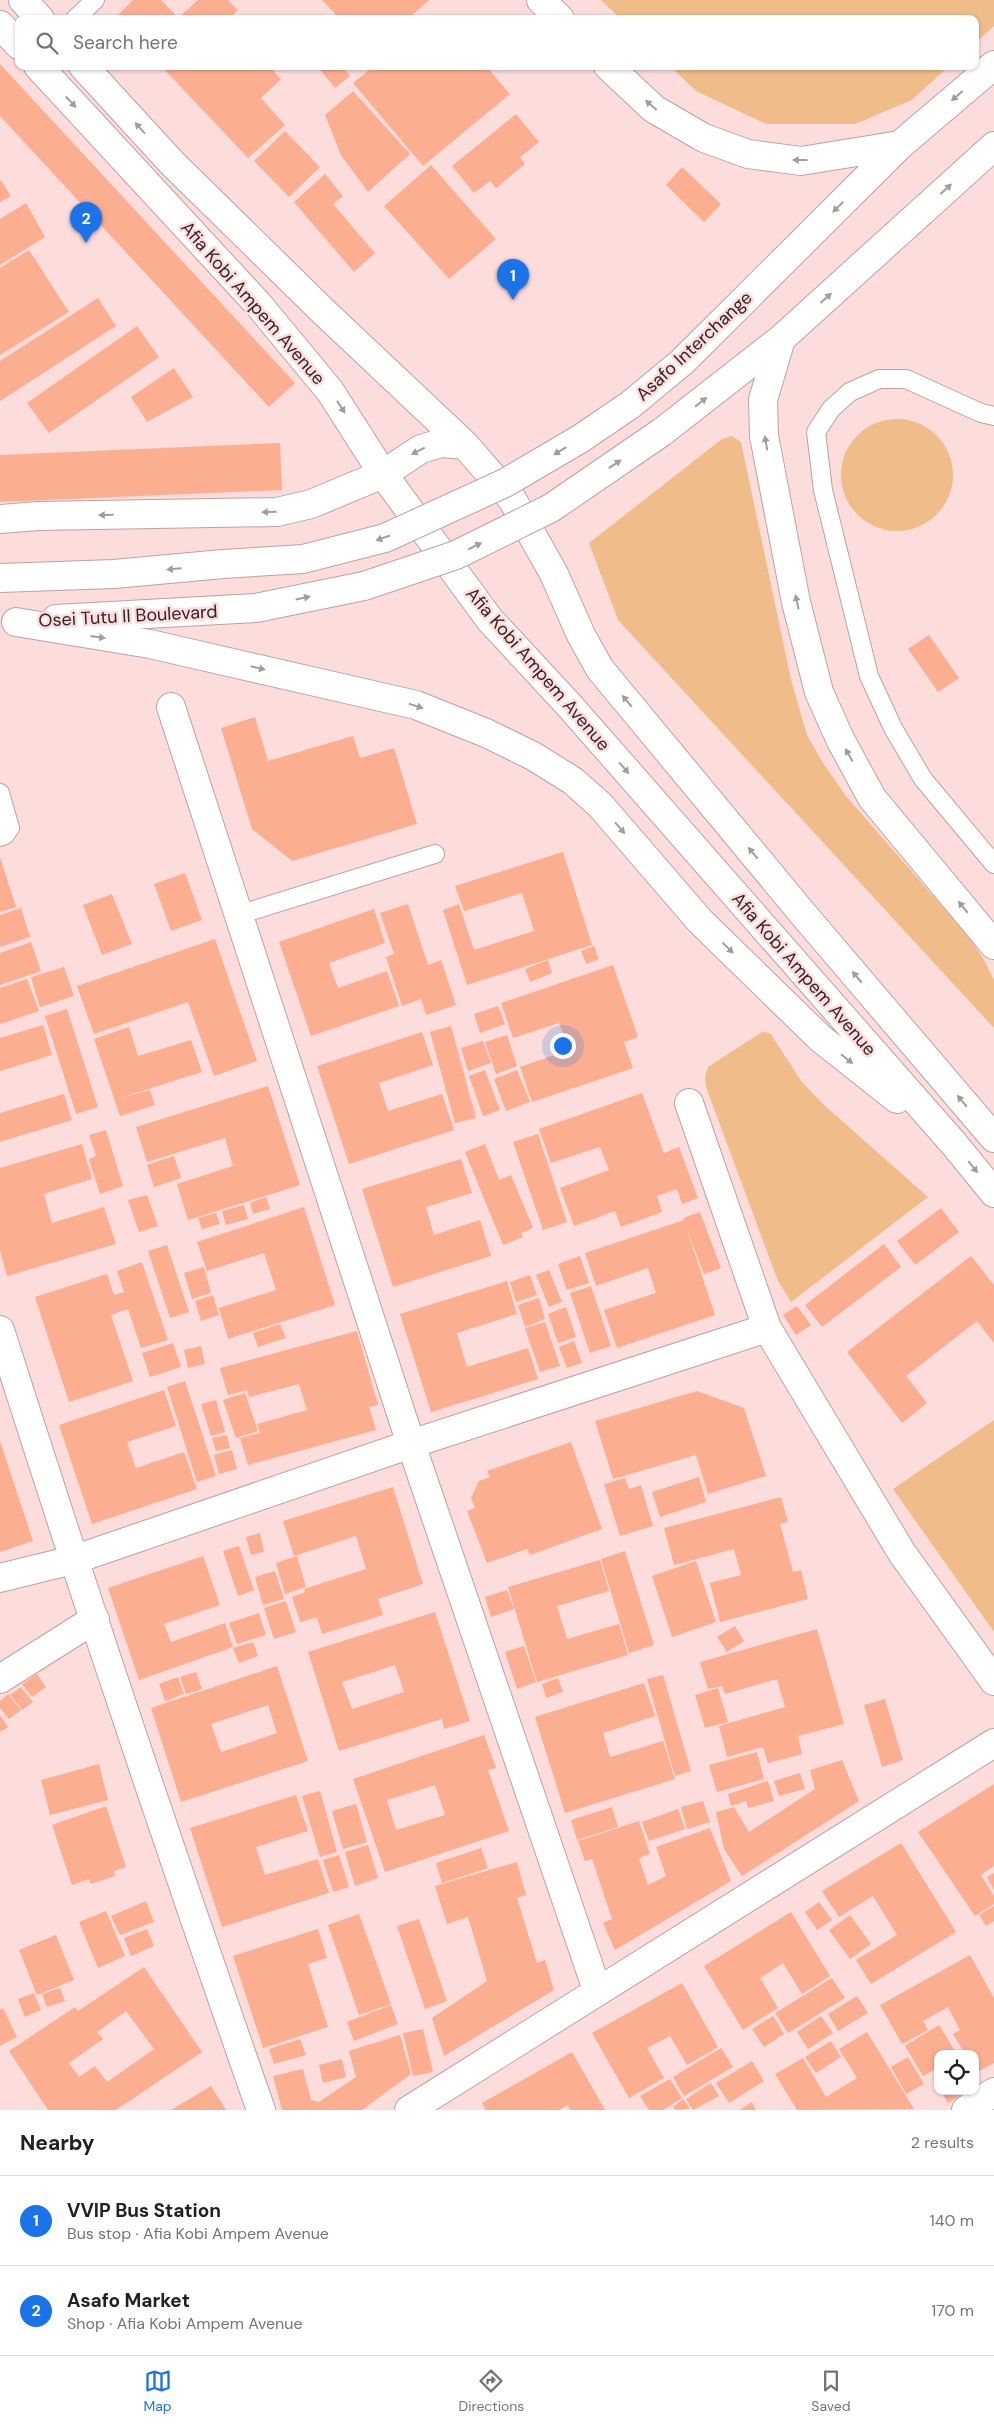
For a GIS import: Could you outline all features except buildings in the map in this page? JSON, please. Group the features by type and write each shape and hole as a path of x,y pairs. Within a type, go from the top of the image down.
{"main road":[{"path":"23,0 36,15"},
{"path":"541,0 556,15"},
{"path":"0,25 15,41"},
{"name":"Asafo Interchange","path":"0,578 114,574 304,559 385,538 505,483 580,439 630,405 682,362 900,145 994,64"},
{"name":"Afia Kobi Ampem Avenue","path":"42,70 258,304 330,391 384,474 490,620 568,704 954,1144 994,1193"},
{"name":"Afia Kobi Ampem Avenue","path":"88,70 173,164 326,314 464,445 512,499 554,574 581,634 600,669 994,1138"},
{"path":"612,70 654,109 704,138 748,154 801,161 900,145"},
{"path":"994,146 781,339 763,400 764,436 793,582 819,692 840,739 872,798 994,945"},
{"name":"Osei Tutu II Boulevard","path":"8,623 256,608 364,586 456,555 551,508 662,432 781,339"},
{"path":"0,519 38,516 277,512 311,504 384,474 421,449 441,443 464,445"},
{"path":"8,623 150,644 416,705 534,756 573,781 600,805 700,921 820,1038 954,1144"},
{"path":"171,707 411,1444 597,1990"},
{"path":"689,1103 767,1328 902,1553 994,1681"},
{"path":"0,1578 73,1560 411,1444 767,1328"},
{"path":"0,1330 73,1560 96,1620 164,1834 261,2110"},
{"path":"0,1678 96,1620"},
{"path":"409,2110 597,1990 994,1743"},
{"path":"966,2110 994,2092"}],"lane":[{"path":"79,15 95,0"},
{"path":"988,414 906,379 879,379 850,392 831,409 816,432 823,490 869,676 892,728 923,779 994,864"},
{"path":"0,793 10,828 5,835 0,837"},
{"path":"238,915 435,854"}],"shaded area":[{"path":"601,0 994,0 994,26 979,39 979,15 617,15"},
{"path":"674,70 945,70 912,100 855,124 766,124 696,91"},
{"path":"897,419 918,423 937,435 949,454 953,475 949,496 937,515 918,527 897,531 876,527 857,515 845,496 841,475 845,454 857,435 876,423"},
{"path":"732,436 741,442 791,680 807,735 823,763 846,796 968,936 983,958 994,980 994,1028 618,620 589,543 722,439"},
{"path":"762,1032 770,1033 802,1082 824,1105 928,1197 791,1302 778,1281 706,1087 705,1077 708,1067"},
{"path":"994,1420 994,1632 893,1489"}],"place":[{"name":"Asafo Market","path":"86,243"},
{"name":"VVIP Bus Station","path":"513,300"}]}
